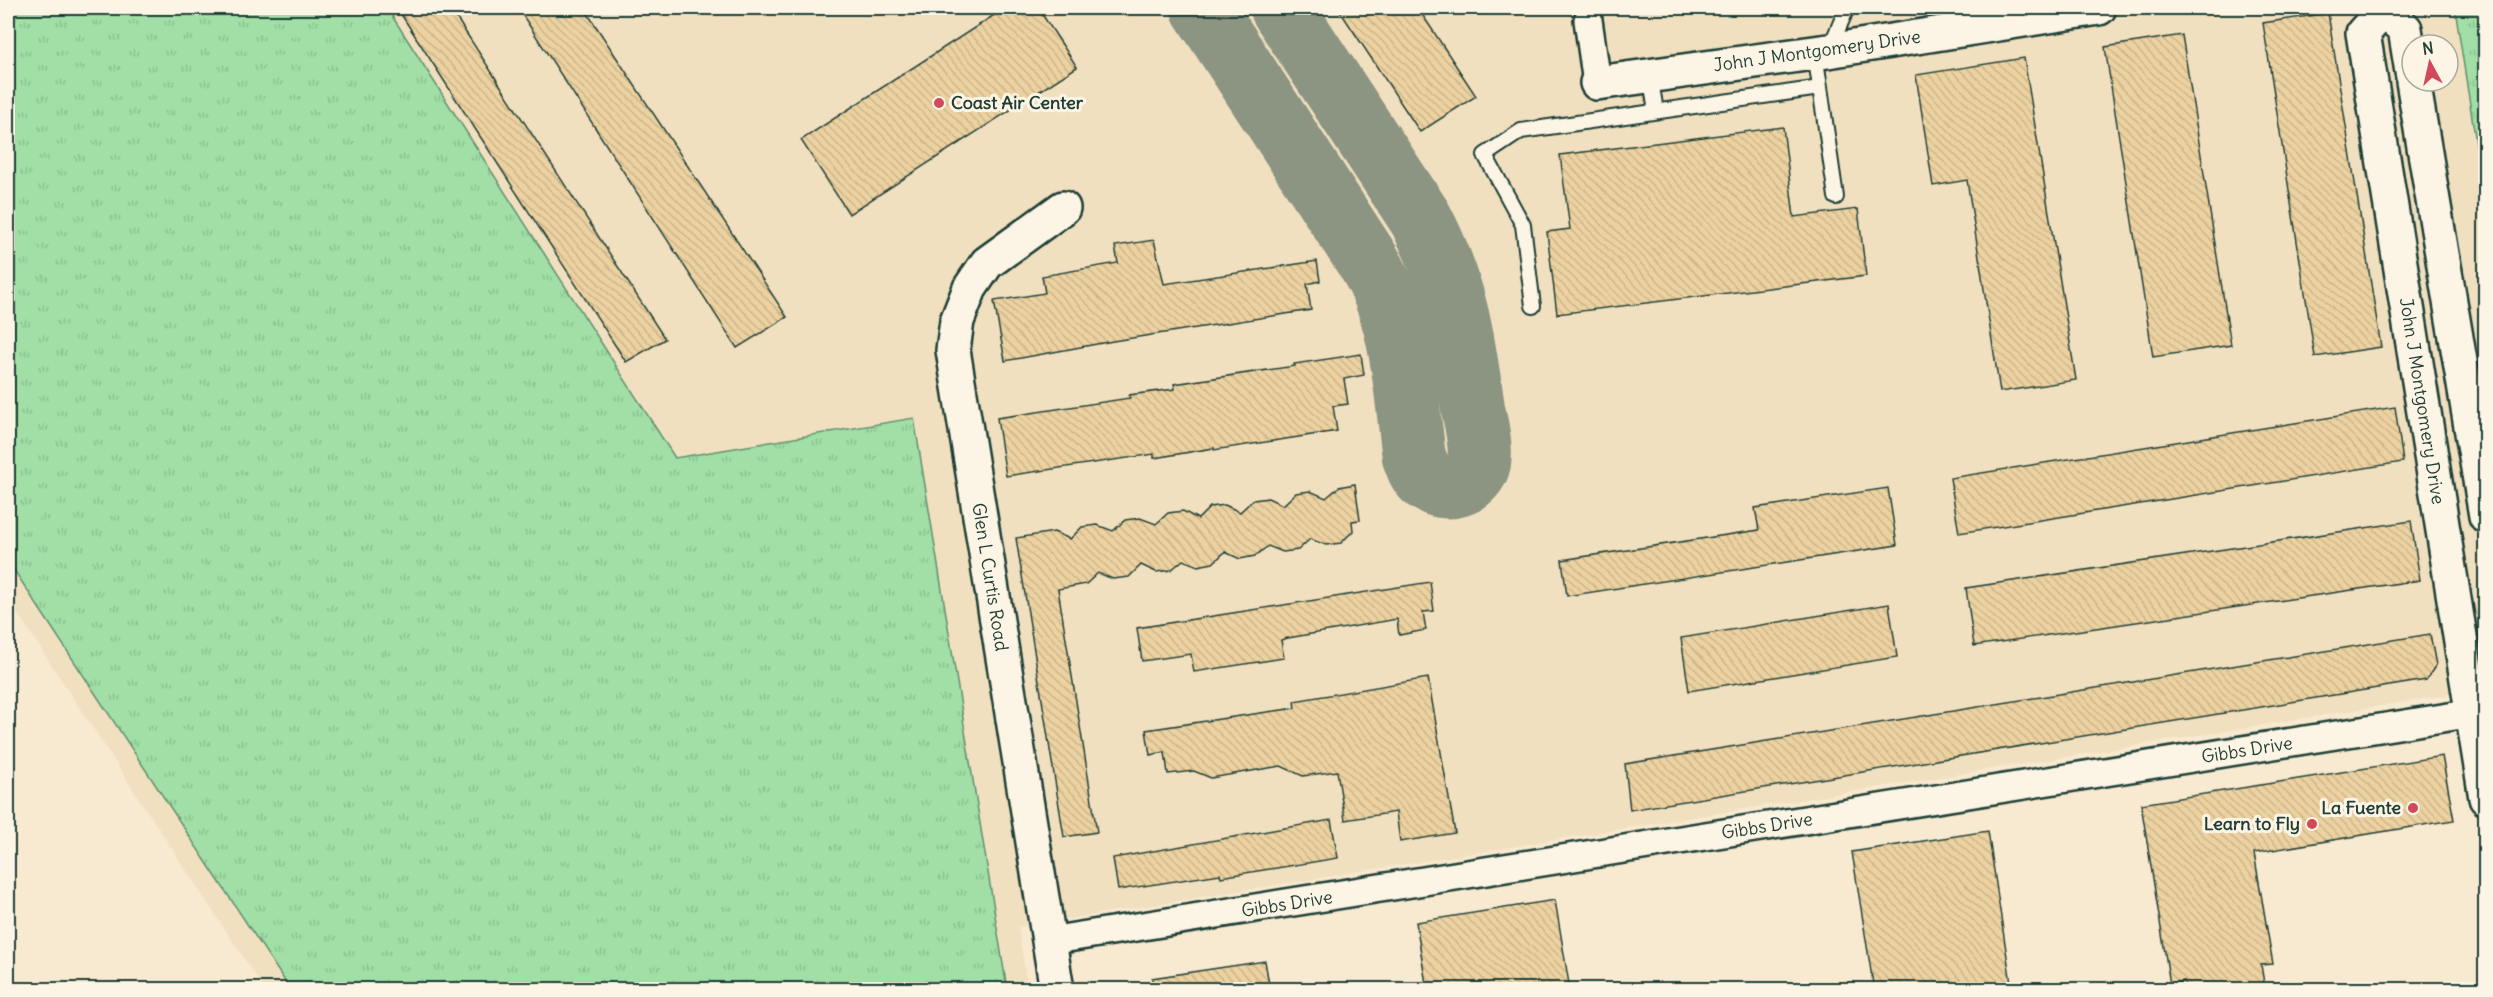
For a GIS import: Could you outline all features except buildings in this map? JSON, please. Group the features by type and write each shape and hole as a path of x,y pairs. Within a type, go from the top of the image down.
{"street":[{"name":"John J Montgomery Drive","path":"1587,14 1597,83 1822,52 2087,8"},
{"name":"John J Montgomery Drive","path":"2406,33 2405,29 2381,9 2363,33 2479,712 2486,798"},
{"path":"2416,93 2486,516"},
{"name":"Glen L Curtis Road","path":"1057,990 953,350 957,321 970,288 987,263 1063,208"},
{"name":"Gibbs Drive","path":"1049,941 2479,712"}],"lane":[{"path":"1836,197 1820,88 1822,52 1844,8"},
{"path":"1650,75 1656,111"},
{"path":"1533,306 1523,225 1485,155 1521,131 1820,88"}],"shaded area":[{"path":"8,8 2485,8 2485,689 1018,927 1028,989 264,989 8,599"}],"green space":[{"path":"8,8 387,8 675,458 914,418 1007,989 290,989 8,561"},
{"path":"2455,8 2485,8 2485,201 2460,33"}],"taxiway":[{"path":"1203,8 1368,261 1380,283 1396,331 1405,381 1414,457 1421,473 1434,484 1458,485 1465,482 1476,471 1480,450 1461,334 1442,266 1421,219 1282,8"}],"place":[{"name":"Coast Air Center","path":"939,103"},
{"name":"La Fuente","path":"2413,808"},
{"name":"Learn to Fly","path":"2312,824"}]}
